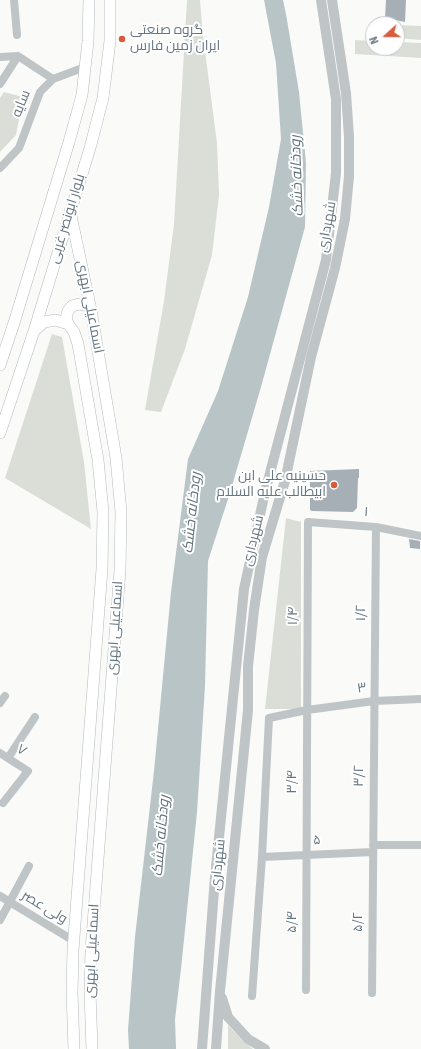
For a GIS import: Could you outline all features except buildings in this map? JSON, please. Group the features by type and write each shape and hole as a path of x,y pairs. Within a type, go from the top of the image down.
{"main road":[{"name":"بلوار ابونصر غربی","path":"0,364 14,323 69,142 82,94 88,41 89,0"},
{"name":"بلوار ابونصر غربی","path":"0,433 34,331 90,148 103,98 110,41 110,0"},
{"name":"اسماعیلی ابهری","path":"70,211 91,310 116,458 121,512 120,570 91,951 90,992 92,1049"},
{"path":"68,324 66,318 68,311 72,306 79,304 86,305 91,310"},
{"name":"اسماعیلی ابهری","path":"34,331 44,322 56,320 68,324 74,332 78,344 98,460 103,512 102,569 74,941 72,992 74,1049"}],"street":[{"path":"14,0 17,35"},
{"name":"شهرداری","path":"202,1049 215,877 244,589 265,492 326,260 336,173 336,99 321,0"},
{"name":"شهرداری","path":"216,1049 220,991 248,710 248,666 262,557 285,481 311,357 335,268 345,218 349,176 350,137 346,93 332,0"},
{"path":"0,57 18,56 53,79"},
{"path":"0,84 18,56"},
{"name":"سایه","path":"0,168 19,148 40,92 53,79 85,67"},
{"name":"۱","path":"308,522 376,527 421,536"},
{"name":"۱/۴","path":"307,710 308,522"},
{"name":"۱/۲","path":"374,700 376,527"},
{"name":"۳","path":"262,857 269,718 307,710 374,700 421,699"},
{"name":"۳/۲","path":"373,848 374,700"},
{"name":"۳/۴","path":"306,854 307,710"},
{"path":"8,758 35,717"},
{"name":"۷","path":"0,753 28,771 3,803"},
{"name":"۵","path":"262,857 421,845"},
{"name":"۵/۲","path":"372,993 373,848"},
{"name":"۵/۴","path":"306,854 306,990"},
{"path":"252,996 262,857"},
{"path":"0,920 29,866"},
{"name":"ولی عصر","path":"0,896 74,941"},
{"path":"220,991 228,1017 248,1039 265,1049"}],"shaded area":[{"path":"187,0 200,0 203,36 217,143 219,195 212,255 185,349 161,412 145,410 164,301 174,224"},
{"path":"405,25 421,26 421,40 405,39"},
{"path":"355,40 365,41 365,55 355,54"},
{"path":"405,42 421,43 421,58 388,56 405,56"},
{"path":"4,92 23,97 16,135 0,152 0,98"},
{"path":"52,334 62,337 84,462 91,529 5,478"},
{"path":"286,518 301,522 301,709 265,709"},
{"path":"228,1025 241,1039 253,1049 228,1049"}],"water":[{"name":"رودخانه خشک","path":"264,0 283,0 286,14 299,92 306,163 305,227 261,387 208,561 205,686 197,812 175,1019 176,1049 129,1049 128,1030 135,937 154,771 171,592 188,459 218,391 248,297 269,207 281,139 276,63"}],"place":[{"name":"گروه صنعتی ایران زمین فارس","path":"122,39"},
{"name":"حسینیه علی ابن ابیطالب علیه السلام","path":"334,485"}]}
